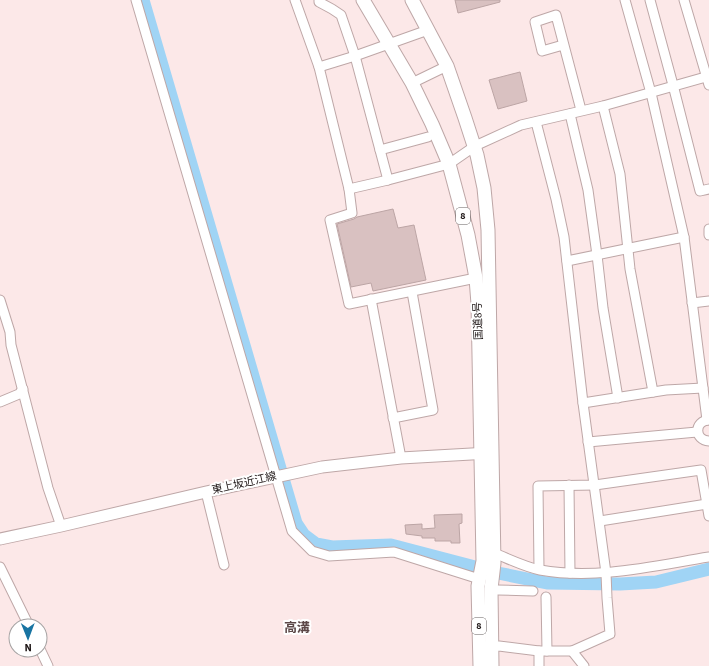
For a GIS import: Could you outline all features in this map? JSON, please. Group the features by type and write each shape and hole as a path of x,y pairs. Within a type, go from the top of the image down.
{"highway":[{"name":"国道8号","path":"363,0 412,83 449,164 466,227 476,278 486,453 490,559 494,589 486,647 480,666"},
{"name":"国道8号","path":"412,0 447,66 475,146 484,188 488,230 486,453"},
{"name":"国道8号","path":"490,559 475,581 486,647 492,666"}],"main road":[{"name":"東上坂近江線","path":"0,539 322,466 400,458 486,453"}],"street":[{"path":"136,0 280,475 292,531 312,551 329,556 394,552 475,581"},
{"path":"295,0 319,67 349,189 352,213 330,220 349,304 476,278"},
{"path":"319,0 319,2 341,16 355,56 388,180"},
{"path":"624,0 651,93 684,237 708,420 703,421 698,425 697,432 700,438 709,441"},
{"path":"650,0 700,191 709,189"},
{"path":"349,189 449,164 475,146 522,125 603,106 651,93 673,85 708,79 684,0"},
{"path":"319,67 428,30"},
{"path":"563,45 582,110"},
{"path":"412,83 447,66"},
{"path":"603,106 620,174 630,269 653,392"},
{"path":"570,114 588,190 603,308 618,398"},
{"path":"536,122 556,199 567,261 583,403 600,521 606,575 610,634 576,659"},
{"path":"380,150 428,137"},
{"path":"709,229 709,234"},
{"path":"567,261 684,237"},
{"path":"393,418 433,410 412,292"},
{"path":"371,299 400,458"},
{"path":"0,300 10,332 11,346 48,488 61,526"},
{"path":"692,303 709,301"},
{"path":"583,403 653,392 703,388"},
{"path":"0,402 19,394 23,389"},
{"path":"588,442 697,432"},
{"path":"539,569 538,486 595,484 702,470 709,516"},
{"path":"569,485 570,573"},
{"path":"206,492 224,566"},
{"path":"600,521 707,504"},
{"path":"490,559 539,569 570,573 606,575 709,557"},
{"path":"0,567 25,618"},
{"path":"494,589 533,591"},
{"path":"539,666 543,651 546,597"},
{"path":"486,647 543,651 576,659 584,666"}],"building":[{"path":"455,0 500,0 500,2 458,13"},
{"path":"520,72 527,101 498,109 489,80"},
{"path":"393,209 398,228 414,225 426,280 373,291 371,283 351,287 337,224 357,217"},
{"path":"462,514 462,523 459,524 460,543 451,543 451,541 435,541 435,538 422,538 422,536 406,534 405,525 422,524 422,529 435,528 434,515"}],"waterway":[{"path":"143,0 296,523 304,535 316,544 332,547 391,545 498,573 547,583 620,584 656,582 709,569"}],"district":[{"name":"高溝","path":"297,628"}]}
